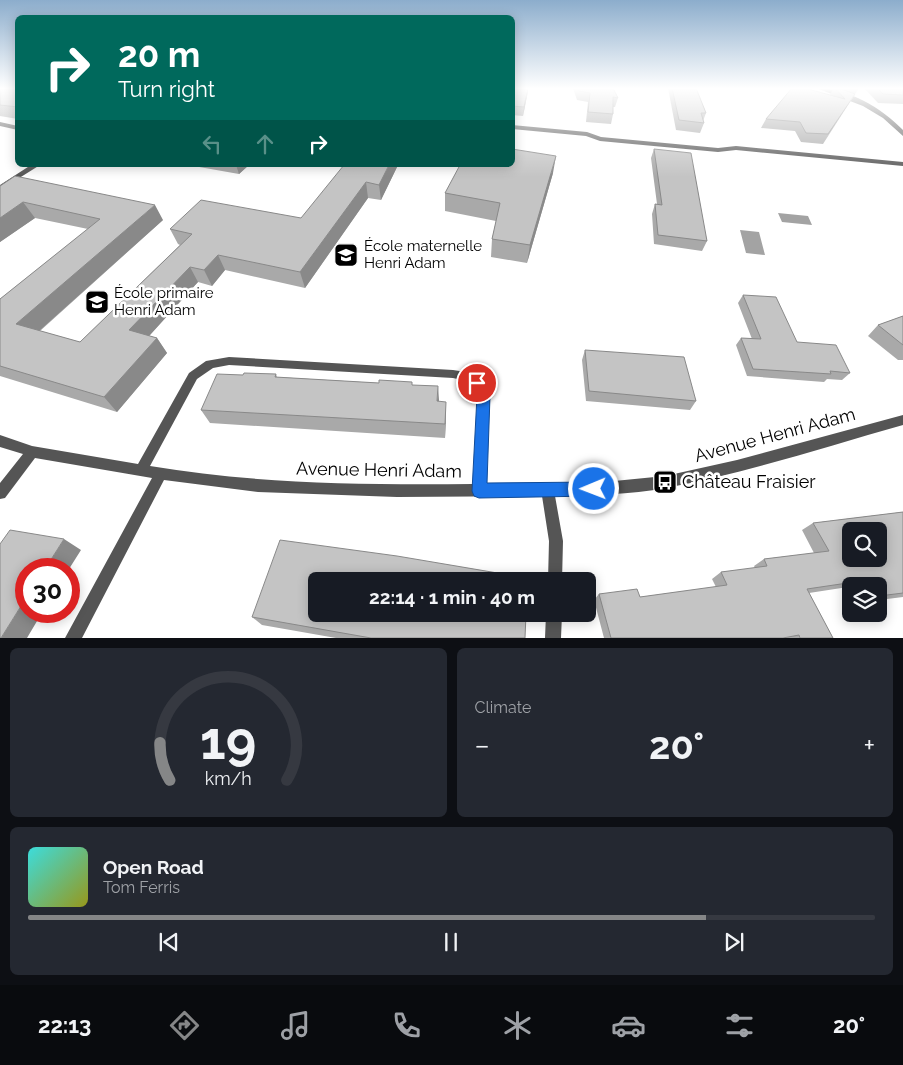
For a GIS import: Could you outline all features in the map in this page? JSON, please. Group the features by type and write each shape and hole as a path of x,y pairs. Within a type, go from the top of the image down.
{"street":[{"path":"887,118 903,134"},
{"path":"0,124 15,127"},
{"path":"515,127 587,134 600,139 718,150 736,148 903,164"},
{"path":"0,188 33,167"},
{"path":"141,470 193,376 210,364 229,361 453,374 467,376 477,383 484,396 479,491"},
{"name":"Avenue Henri Adam","path":"0,441 32,452 161,474 258,486 397,491 594,489 665,482 737,466 903,420"},
{"path":"0,493 32,452"},
{"path":"73,638 161,474"},
{"path":"548,490 556,541 555,572"},
{"path":"554,622 554,638"}],"shaded area":[{"path":"778,213 808,216 812,225 782,222"},
{"path":"740,230 759,232 765,255 746,253"}],"building":[{"path":"679,118 702,118 704,123 679,120"},
{"path":"839,118 828,134 806,133 800,122 766,119"},
{"path":"515,149 556,156 530,245 492,239 500,203 445,193 459,167 515,167"},
{"path":"654,149 691,153 707,241 658,235 655,204 662,205"},
{"path":"342,167 388,167 379,185 366,182 300,272 218,255 204,270 190,267 129,330 157,338 104,397 0,366 0,299 100,219 23,202 0,218 0,186 15,176 155,205 16,324 80,342 192,234 170,229 201,200 301,218"},
{"path":"743,295 776,297 797,342 836,345 850,373 830,371 831,374 753,369 741,338 761,339"},
{"path":"903,316 903,345 878,325"},
{"path":"585,350 684,357 696,401 589,391"},
{"path":"244,373 276,374 275,377 379,383 379,380 412,382 412,385 438,386 437,401 446,402 445,424 201,410 217,374 243,375"},
{"path":"903,512 903,593 887,595 887,577 842,577 842,584 807,589 833,638 800,638 799,635 783,638 611,638 599,594 637,589 640,597 727,585 721,572 767,566 764,559 829,551 813,523"},
{"path":"10,530 64,539 52,558 15,558 15,616 1,638 0,638 0,544"},
{"path":"280,540 397,556 492,572 308,572 308,622 526,622 525,638 371,638 252,617"}],"place":[{"name":"École maternelle Henri Adam","path":"346,255"},
{"name":"École primaire Henri Adam","path":"97,302"},
{"name":"Château Fraisier","path":"665,482"}],"route":[{"path":"477,383 484,396 484,428 479,491 594,489"}]}
